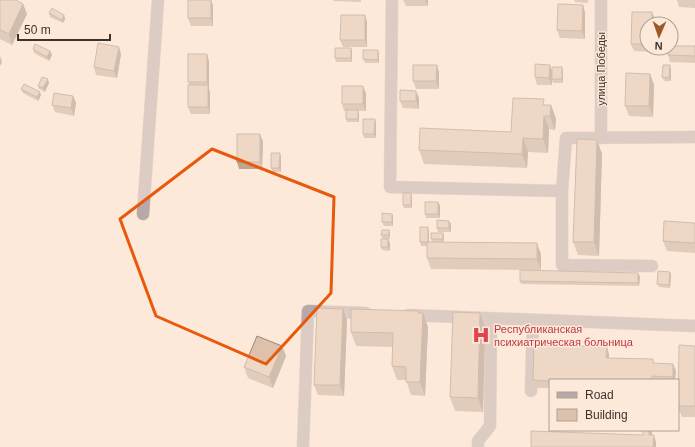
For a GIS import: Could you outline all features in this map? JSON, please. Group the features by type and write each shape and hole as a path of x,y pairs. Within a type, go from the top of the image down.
{"street":[{"path":"143,214 158,0"},
{"path":"392,0 390,187 562,191"},
{"name":"улица Победы","path":"600,138 601,0"},
{"path":"652,266 562,265 562,191 566,138 695,137"},
{"path":"303,447 308,311 380,314"},
{"path":"396,314 695,326"},
{"path":"478,447 478,441 490,426 491,318"},
{"path":"531,391 533,320"}],"highlighted area":[{"path":"212,149 334,197 331,293 266,364 156,316 120,219"}],"building":[{"path":"0,0 16,0 23,4 9,34 0,30"},
{"path":"188,0 211,0 211,18 188,18"},
{"path":"558,4 583,5 582,31 557,30"},
{"path":"52,8 64,15 62,20 49,13"},
{"path":"632,12 652,12 652,16 639,16 639,44 631,44"},
{"path":"341,15 365,15 365,40 340,40"},
{"path":"98,43 119,47 114,71 94,67"},
{"path":"35,44 50,51 47,57 33,49"},
{"path":"679,46 695,46 695,56 679,55"},
{"path":"335,48 351,48 351,58 335,58"},
{"path":"363,50 378,50 378,60 363,59"},
{"path":"188,54 207,54 207,82 188,82"},
{"path":"535,64 550,65 549,78 535,77"},
{"path":"413,65 437,65 436,81 413,81"},
{"path":"663,65 670,65 669,78 662,77"},
{"path":"552,67 562,67 562,79 552,79"},
{"path":"626,73 650,74 649,106 625,106"},
{"path":"42,77 48,79 43,88 38,86"},
{"path":"24,84 40,92 37,97 21,89"},
{"path":"188,85 208,85 208,107 188,107"},
{"path":"342,86 363,86 363,104 342,104"},
{"path":"400,90 416,91 416,101 400,101"},
{"path":"54,93 73,96 71,108 52,105"},
{"path":"513,98 544,99 543,105 551,105 550,116 544,116 543,139 523,138 522,154 419,150 420,128 511,132"},
{"path":"346,110 358,110 358,119 346,119"},
{"path":"363,119 375,119 374,134 363,134"},
{"path":"237,134 260,134 260,162 237,162"},
{"path":"577,139 597,140 594,242 573,242"},
{"path":"271,153 280,153 279,168 271,168"},
{"path":"403,193 411,193 411,205 403,205"},
{"path":"425,202 438,202 438,214 425,214"},
{"path":"382,213 392,214 392,222 382,222"},
{"path":"437,220 449,221 449,228 437,228"},
{"path":"664,221 695,223 695,243 663,241"},
{"path":"420,227 428,227 428,242 420,242"},
{"path":"382,230 389,230 389,235 381,235"},
{"path":"431,233 443,233 443,239 431,239"},
{"path":"381,239 388,239 388,247 381,247"},
{"path":"427,242 537,243 537,259 427,258"},
{"path":"520,270 638,273 638,283 520,281"},
{"path":"658,271 670,272 669,285 657,284"},
{"path":"317,308 343,309 340,385 314,385"},
{"path":"351,309 418,311 418,313 423,313 420,382 406,382 406,367 392,366 393,333 351,332"},
{"path":"453,312 480,313 478,398 450,397"},
{"path":"257,336 282,346 269,377 244,367"},
{"path":"534,345 607,347 606,358 653,359 653,363 673,364 673,377 652,376 652,379 533,380"},
{"path":"679,345 695,346 695,406 679,406"},
{"path":"531,431 643,435 643,431 649,431 649,435 654,435 653,447 531,447"}],"place":[{"name":"Республиканская психиатрическая больница","path":"481,335"}]}
